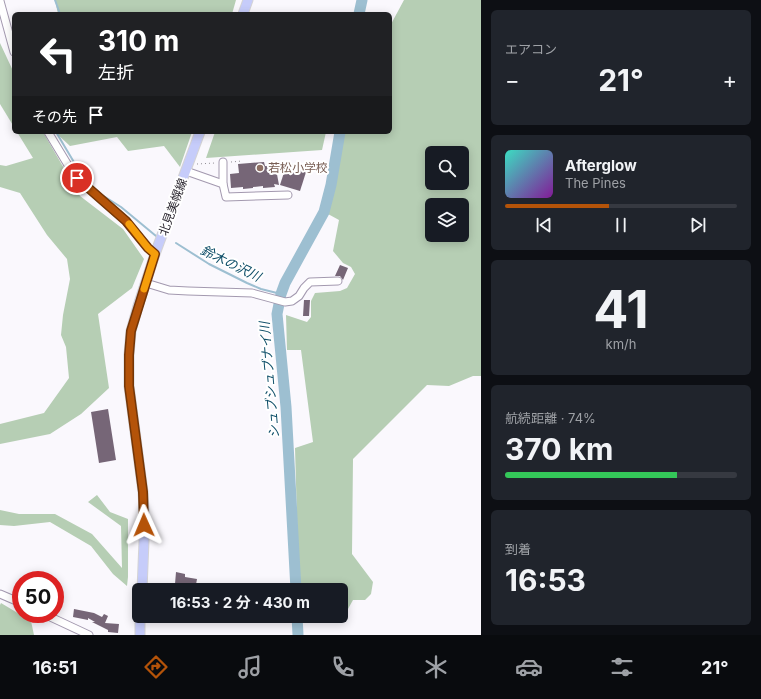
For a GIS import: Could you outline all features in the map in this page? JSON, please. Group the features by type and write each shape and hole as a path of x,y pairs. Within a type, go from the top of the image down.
{"main road":[{"path":"244,12 248,0"},
{"name":"北見美幌線","path":"142,583 144,541 143,492 129,386 131,331 155,254 199,134"},
{"path":"140,623 140,635"}],"street":[{"path":"0,2 12,45"},
{"path":"49,134 77,178 126,221 148,248 155,254"},
{"path":"223,162 226,197 288,195"},
{"path":"187,168 224,184"},
{"path":"146,283 169,290 252,293 285,302 292,301 299,296 310,282 338,281"},
{"path":"0,594 12,599"},
{"path":"63,623 89,635"}],"path":[{"path":"187,168 223,162 242,161"}],"green space":[{"path":"55,0 236,0 233,12 58,12"},
{"path":"404,0 481,0 481,376 473,376 449,386 427,385 353,459 352,554 373,582 371,594 365,600 353,600 348,609 348,583 299,583 295,448 313,442 301,350 287,350 286,315 307,322 311,317 311,301 315,293 340,291 347,288 355,274 351,267 343,263 333,251 339,220 328,214 325,197 336,134 392,134 392,22"},
{"path":"0,43 12,69 12,124 0,104"},
{"path":"18,134 44,134 80,196 123,229 144,259 132,288 98,314 109,388 81,414 50,434 0,444 0,424 44,413 69,378 66,347 61,335 70,279 67,259 47,235 20,193 0,187 0,165 6,166 33,158"},
{"path":"57,134 191,134 180,167 164,146 128,151 117,137 70,146"},
{"path":"214,134 326,134 322,150 206,158"},
{"path":"97,495 110,512 128,519 127,586 113,574 91,546 50,522 14,526 0,525 0,510 19,514 55,514 92,534 122,568 121,526 88,502"},
{"path":"1,603 12,610 12,623 31,623 34,635 0,635"}],"building":[{"path":"264,162 265,166 268,166 269,169 276,169 279,185 274,184 275,187 263,188 263,186 243,189 243,187 231,188 230,174 239,173 238,164"},
{"path":"287,163 307,169 300,191 280,185"},
{"path":"340,265 348,268 343,280 340,276 335,276"},
{"path":"304,300 310,300 309,316 303,316"},
{"path":"108,409 116,460 99,463 91,412"},
{"path":"176,572 185,574 185,577 197,579 196,583 175,583"},
{"path":"74,609 94,613 102,617 104,614 108,616 105,623 119,624 118,633 108,632 108,630 92,622 95,622 88,618 88,620 73,617"}],"waterway":[{"name":"鈴木の沢川","path":"55,0 59,12"},
{"name":"シュブシュブナイ川","path":"359,12 362,0"},
{"name":"鈴木の沢川","path":"57,134 84,179"},
{"name":"シュブシュブナイ川","path":"296,583 286,407 277,314 285,283 324,212 331,185 340,134"},
{"name":"鈴木の沢川","path":"102,195 121,207 156,236"},
{"name":"鈴木の沢川","path":"176,243 209,264 247,283 261,289 281,294"},
{"name":"シュブシュブナイ川","path":"297,623 298,635"}],"slow traffic":[{"path":"129,224 148,248 155,254 144,289"}],"place":[{"name":"若松小学校","path":"260,168"}],"route":[{"path":"77,178 118,213 155,254 131,331 129,355 129,386 143,492 144,525"}]}
